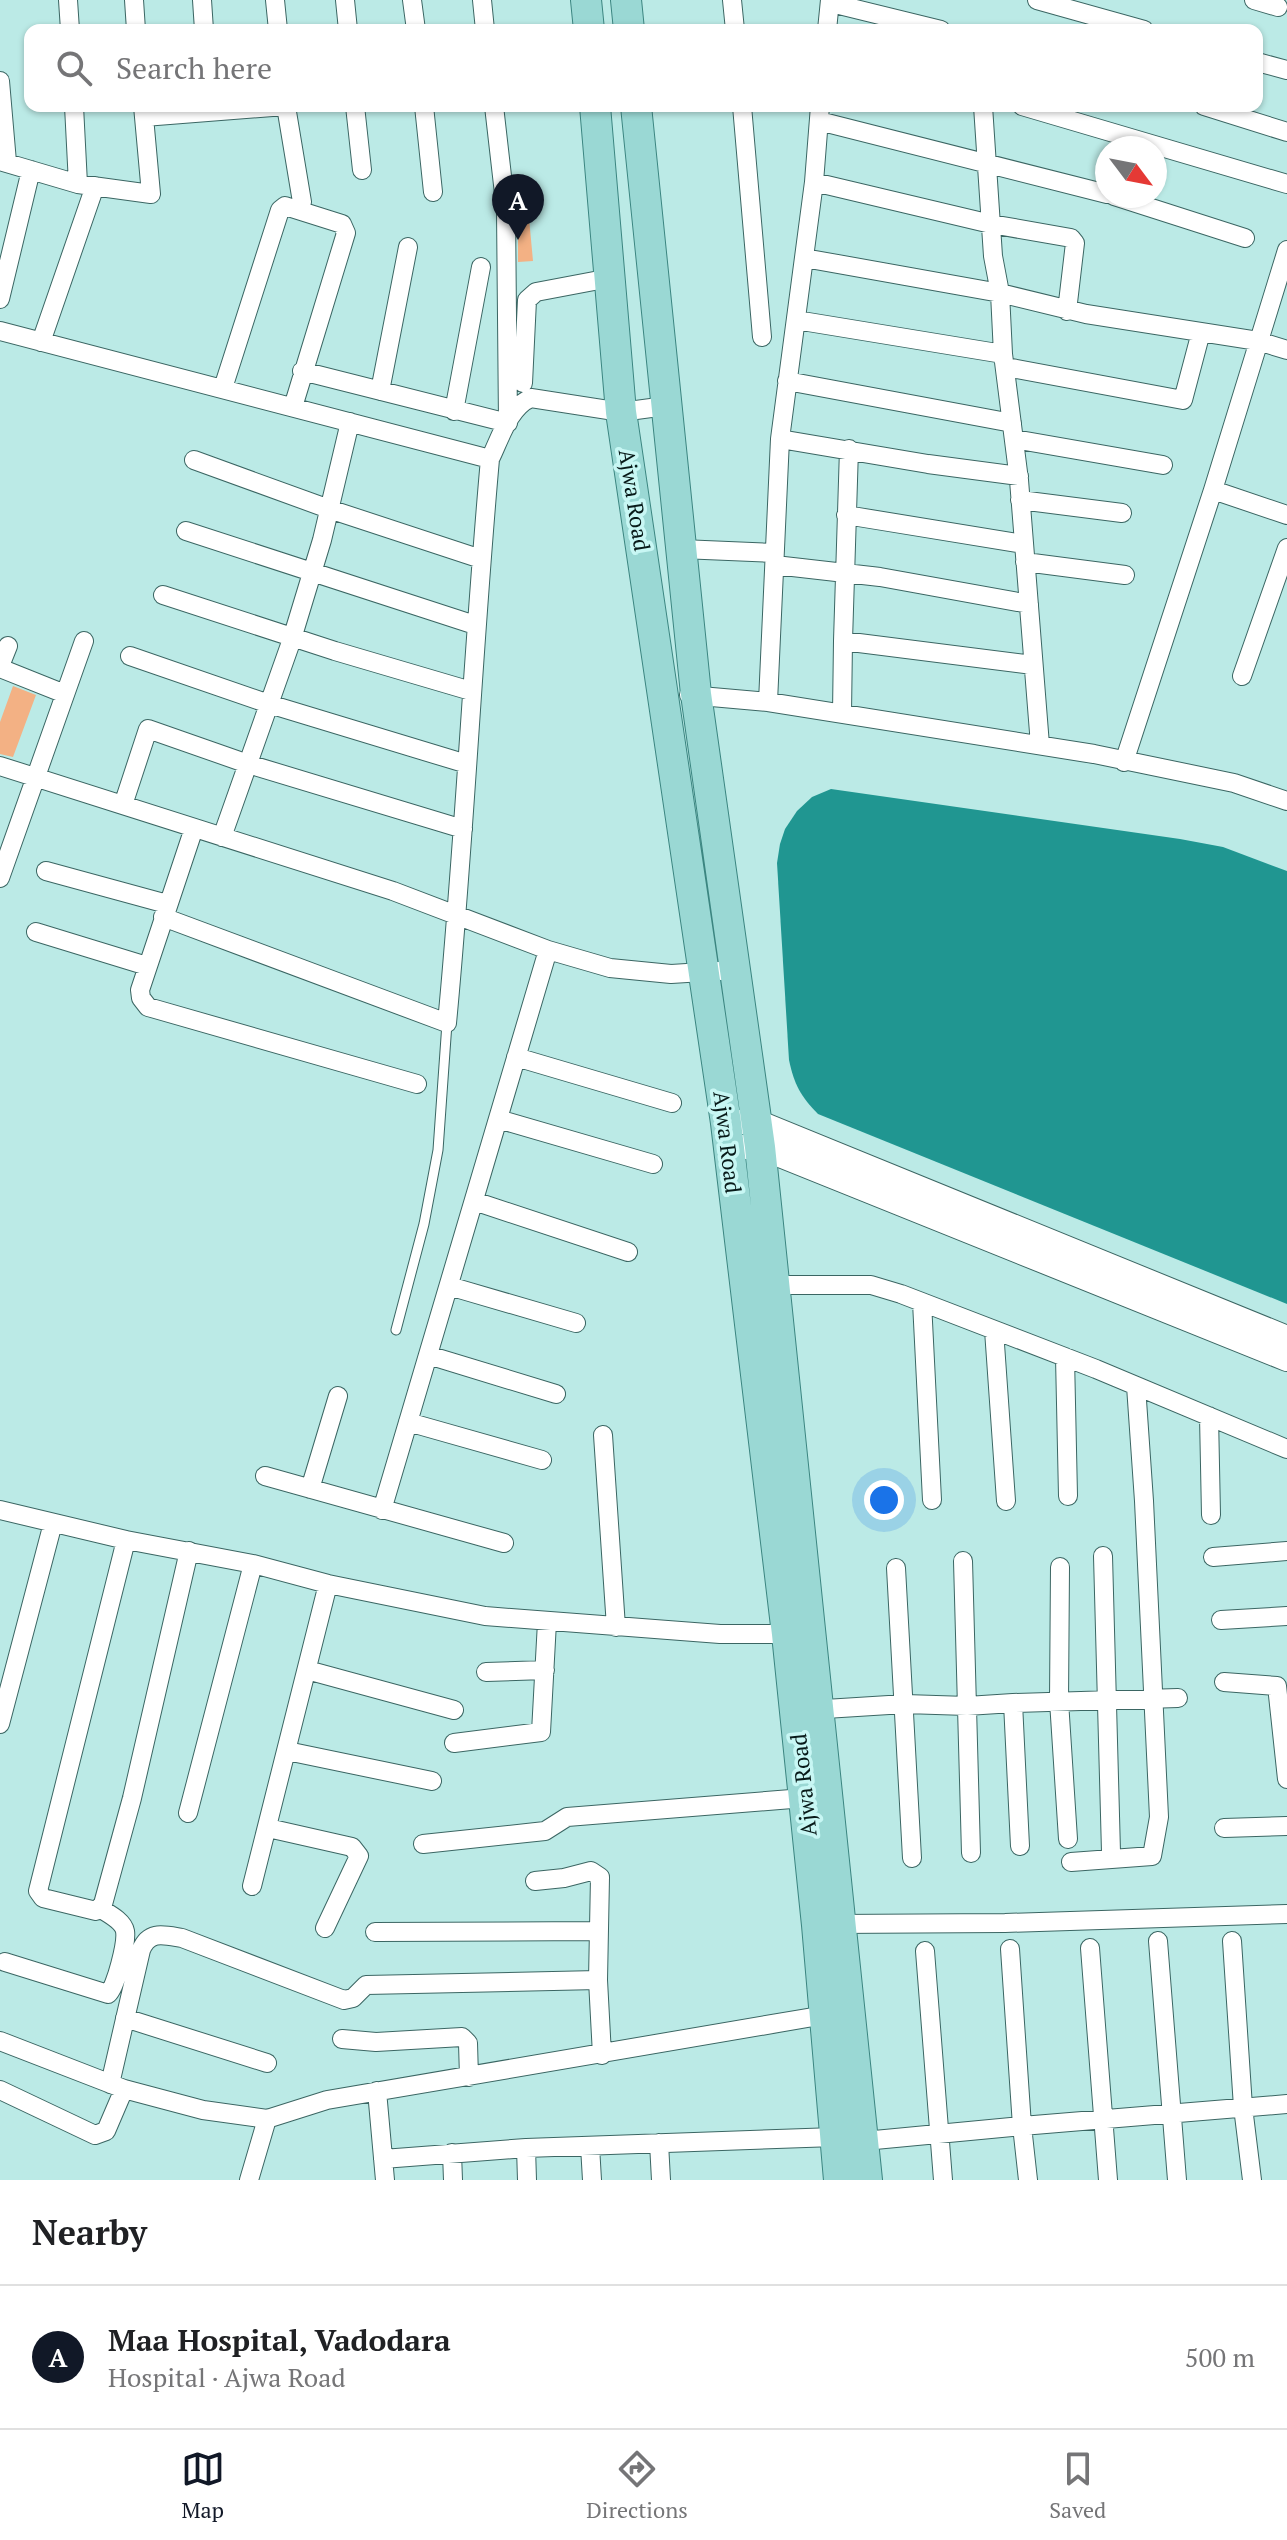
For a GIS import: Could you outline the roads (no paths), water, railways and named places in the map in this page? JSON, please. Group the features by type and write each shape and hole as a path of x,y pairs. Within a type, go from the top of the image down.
{"main road":[{"path":"586,0 588,24"},
{"path":"626,0 628,24"},
{"name":"Ajwa Road","path":"596,112 621,412 666,698 727,1135 759,1286 807,1710 850,2139 839,2180"},
{"name":"Ajwa Road","path":"637,112 696,694 758,1134 759,1286 787,1634 807,1710 804,1798 829,1924 825,2015 850,2139 867,2180"}],"street":[{"path":"68,0 70,24"},
{"path":"134,0 136,24"},
{"path":"202,0 204,24"},
{"path":"275,0 277,24"},
{"path":"345,0 347,24"},
{"path":"412,0 415,24"},
{"path":"482,0 484,24"},
{"path":"732,0 734,24"},
{"path":"1037,0 1123,24"},
{"path":"1254,0 1278,7"},
{"path":"828,24 830,1 918,24"},
{"path":"1263,64 1287,70"},
{"path":"0,81 3,162 86,185 151,194 144,112"},
{"path":"41,342 86,185 75,112"},
{"path":"287,112 302,202"},
{"path":"356,112 362,170"},
{"path":"425,112 433,192"},
{"path":"495,112 506,211 508,423"},
{"path":"743,112 762,337"},
{"path":"983,112 1004,360 1019,476 1040,745"},
{"path":"1042,112 1287,184"},
{"path":"1223,112 1287,132"},
{"path":"768,702 780,439 814,182 819,113 1095,191"},
{"path":"0,299 31,170"},
{"path":"814,182 991,224 1071,238 1075,243 1067,311"},
{"path":"223,388 280,210 285,206 342,224 346,233 293,407"},
{"path":"1151,208 1245,238"},
{"path":"380,391 408,247"},
{"path":"1124,762 1287,250"},
{"path":"804,258 1000,293 1067,311 1258,341 1287,350"},
{"path":"454,411 481,267"},
{"path":"523,383 527,300 531,295 610,278"},
{"path":"796,320 1004,360 1183,400 1201,332"},
{"path":"0,331 490,459"},
{"path":"302,371 508,423"},
{"path":"787,381 1163,465"},
{"path":"46,871 165,911 447,1023 458,914 475,625 490,459 522,402 531,398 621,412 666,406"},
{"path":"222,837 293,636 313,571 350,422"},
{"path":"780,439 1019,476"},
{"path":"842,713 849,449"},
{"path":"194,460 481,559"},
{"path":"1213,490 1287,515"},
{"path":"1020,500 1122,513"},
{"path":"846,515 1125,575"},
{"path":"186,531 475,625"},
{"path":"1242,676 1287,548"},
{"path":"681,549 774,559 1029,604"},
{"path":"163,595 471,691"},
{"path":"0,878 84,641"},
{"path":"843,641 1033,665"},
{"path":"8,646 0,667 65,694"},
{"path":"130,656 269,704 467,764"},
{"path":"666,698 696,694 768,702 1040,745 1234,783 1287,800"},
{"path":"123,805 148,729 248,764 463,829"},
{"path":"0,766 458,914 548,950 610,968 671,974 735,970"},
{"path":"194,828 140,990 141,998 148,1007 417,1084"},
{"path":"36,932 147,966"},
{"path":"382,1510 548,950"},
{"path":"516,1057 672,1103"},
{"path":"498,1119 653,1164"},
{"path":"727,1135 758,1134 1287,1338"},
{"path":"758,1134 1287,1359"},
{"path":"474,1201 628,1252"},
{"path":"759,1286 871,1285 1065,1357 1287,1449"},
{"path":"449,1286 576,1323"},
{"path":"922,1302 932,1500"},
{"path":"994,1330 1006,1501"},
{"path":"428,1355 556,1394"},
{"path":"1065,1357 1068,1496"},
{"path":"1071,1862 1152,1856 1159,1817 1136,1386"},
{"path":"310,1489 338,1396"},
{"path":"1209,1416 1211,1515"},
{"path":"408,1422 542,1460"},
{"path":"603,1435 616,1627"},
{"path":"265,1476 504,1543"},
{"path":"0,1510 126,1540 253,1564 328,1584 485,1616 720,1634 787,1634"},
{"path":"0,1724 53,1523"},
{"path":"101,1909 96,1911 43,1898 38,1891 126,1540"},
{"path":"101,1909 132,1798 189,1551"},
{"path":"1213,1557 1287,1551"},
{"path":"1103,1556 1111,1852"},
{"path":"963,1561 971,1853"},
{"path":"188,1813 253,1564"},
{"path":"1060,1567 1059,1701 1068,1839"},
{"path":"896,1568 912,1858"},
{"path":"252,1886 328,1584"},
{"path":"1221,1620 1287,1616"},
{"path":"454,1743 541,1732 547,1622"},
{"path":"307,1670 454,1710"},
{"path":"486,1672 545,1670"},
{"path":"1224,1682 1277,1686 1287,1779"},
{"path":"807,1710 905,1704 967,1706 1178,1698"},
{"path":"1013,1703 1020,1846"},
{"path":"287,1751 432,1781"},
{"path":"423,1844 545,1831 567,1817 804,1798"},
{"path":"1224,1828 1287,1826"},
{"path":"268,1828 358,1851 359,1856 325,1928"},
{"path":"535,1881 591,1871 598,1873 602,2055"},
{"path":"5,1962 108,1994 115,1987 126,1934 120,1923 101,1909"},
{"path":"829,1924 1005,1923 1287,1914"},
{"path":"375,1932 599,1931"},
{"path":"0,2090 95,2135 106,2131 117,2087 125,2018 141,1950 149,1937 157,1934 182,1938 344,2000 353,1998 366,1985 598,1980"},
{"path":"1158,1941 1177,2180"},
{"path":"1232,1941 1243,2107 1252,2180"},
{"path":"1090,1948 1108,2180"},
{"path":"1010,1949 1028,2180"},
{"path":"925,1951 943,2180"},
{"path":"0,2041 117,2087 203,2110 267,2119 327,2100 825,2015"},
{"path":"125,2018 267,2063"},
{"path":"342,2039 376,2042 462,2037 468,2043 469,2077"},
{"path":"377,2091 385,2180"},
{"path":"383,2159 526,2148 850,2139 1287,2104"},
{"path":"249,2180 267,2119"},
{"path":"659,2143 661,2180"},
{"path":"590,2146 592,2180"},
{"path":"526,2148 527,2180"},
{"path":"452,2153 453,2180"}],"lane":[{"path":"396,1330 424,1224 438,1150 447,1023"}],"water":[{"path":"831,789 1180,839 1223,847 1287,871 1287,1304 818,1114 812,1108 799,1090 789,1060 777,863 785,829 797,811 812,797"}],"place":[{"name":"Maa Hospital, Vadodara","path":"518,240"}]}
